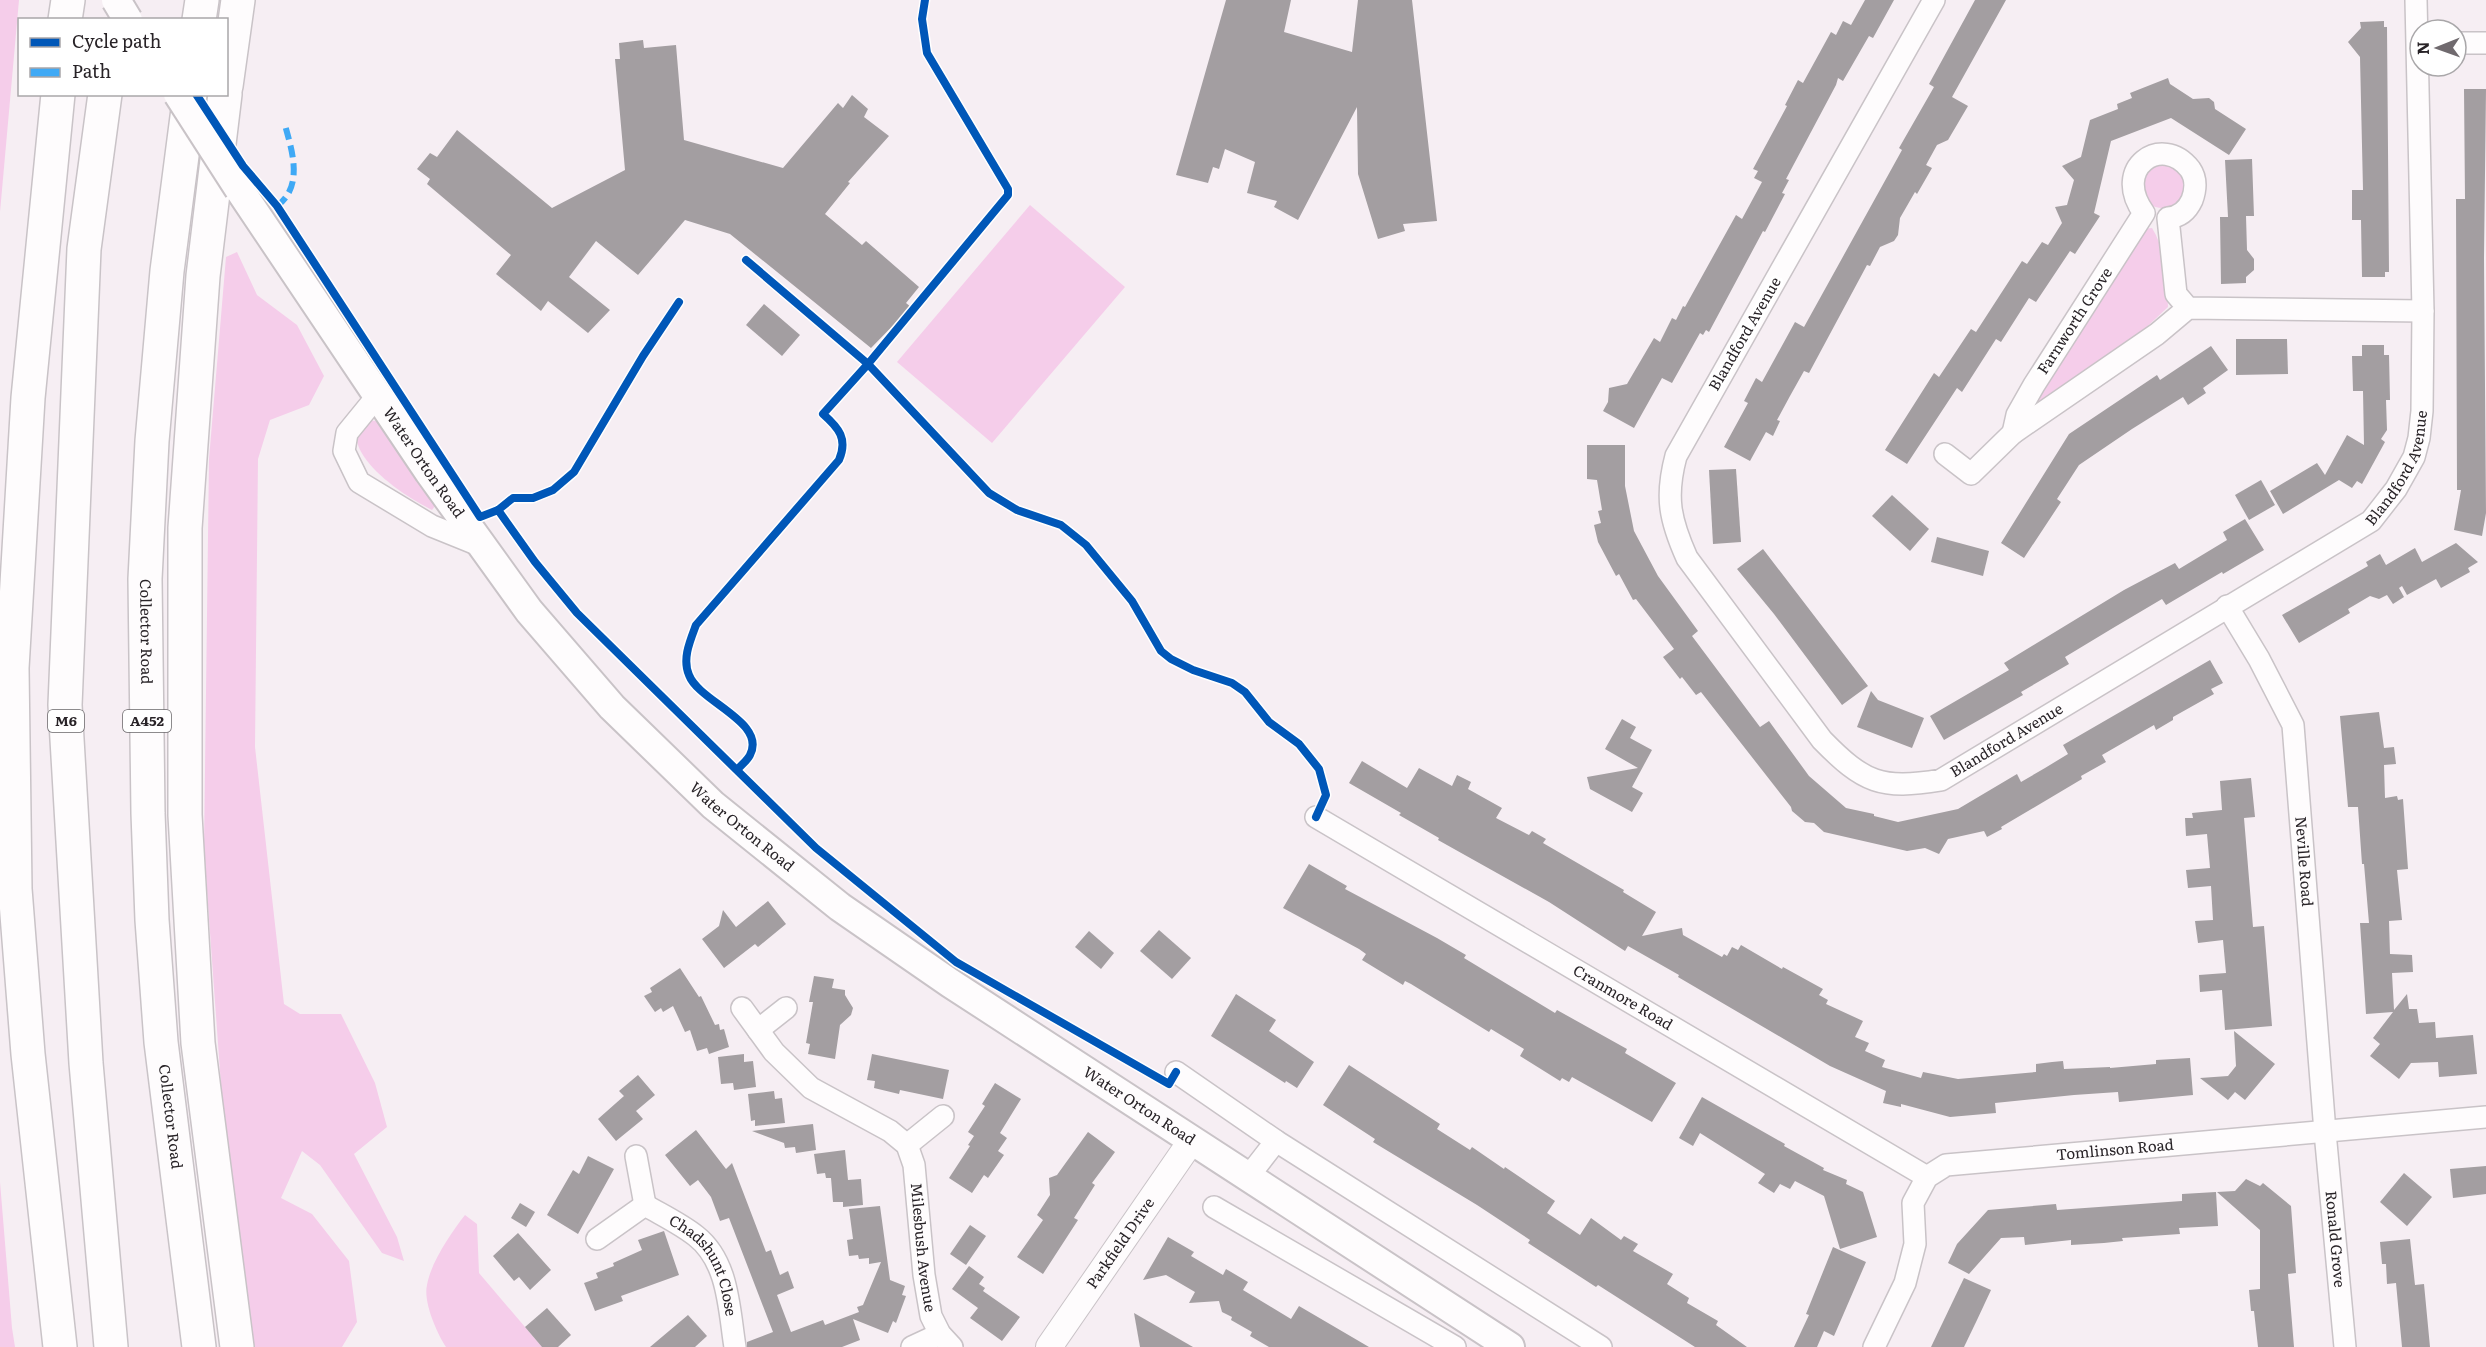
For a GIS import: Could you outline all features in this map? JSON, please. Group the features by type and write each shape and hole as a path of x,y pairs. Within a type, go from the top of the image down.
{"highway":[{"path":"65,18 68,0"},
{"path":"116,18 117,0"},
{"path":"199,18 202,0"},
{"path":"228,70 237,0"},
{"path":"57,96 28,398 12,668 15,889 28,1054 60,1347"},
{"name":"M6","path":"105,96 84,249 65,705 86,1063 111,1347"},
{"name":"Collector Road","path":"190,96 165,294 152,441 145,579 148,813 161,1042 199,1347"},
{"name":"A452","path":"225,96 203,276 185,528 185,815 198,1043 237,1347"}],"main road":[{"path":"117,0 127,18"},
{"name":"Water Orton Road","path":"179,96 378,395 480,545 529,611 612,707 713,805 840,907 1023,1032 1510,1347"}],"street":[{"name":"Blandford Avenue","path":"1934,0 1676,456 1669,481 1669,506 1675,532 1687,558 1822,740 1845,764 1870,779 1906,786 1941,780 2371,521 2396,489 2414,457 2422,411 2423,311 2419,78"},
{"name":"Blandford Avenue","path":"2416,0 2417,18"},
{"path":"2468,43 2486,44"},
{"path":"2160,154 2173,156 2183,161 2194,175 2196,191 2189,206 2177,217 2168,218 2144,213 2134,200 2132,183 2137,166 2147,158 2160,154"},
{"name":"Farnworth Grove","path":"2013,433 2017,415 2034,384 2144,213"},
{"path":"2168,218 2176,294 2188,308 2423,311"},
{"name":"Farnworth Grove","path":"1945,454 1971,474 2013,433 2131,352 2188,308"},
{"path":"378,395 347,433 344,451 359,482 432,526 480,545"},
{"name":"Neville Road","path":"2228,606 2293,725 2325,1132"},
{"name":"Cranmore Road","path":"1316,818 1927,1177"},
{"path":"742,1008 774,1052 811,1089 890,1131 907,1145 943,1116"},
{"path":"758,1030 786,1008"},
{"path":"1176,1072 1276,1141 1601,1347"},
{"name":"Tomlinson Road","path":"1927,1177 1946,1165 2486,1117"},
{"name":"Ronald Grove","path":"2325,1132 2345,1347"},
{"name":"Parkfield Drive","path":"1049,1347 1192,1140"},
{"path":"1248,1177 1276,1141"},
{"name":"Milesbush Avenue","path":"907,1145 914,1165 926,1285 932,1316 946,1340"},
{"path":"597,1239 645,1205 636,1156"},
{"path":"1874,1347 1905,1283 1915,1244 1913,1203 1927,1177"},
{"name":"Chadshunt Close","path":"645,1205 697,1237 715,1259 728,1294 735,1347"},
{"path":"1214,1207 1455,1347"},
{"path":"1432,1332 1444,1305"},
{"path":"912,1347 946,1340"}],"shaded area":[{"path":"0,0 19,0 0,212"},
{"path":"2160,162 2179,168 2186,184 2185,194 2181,201 2167,208 2151,205 2145,201 2141,191 2143,174"},
{"path":"1030,205 1125,287 992,443 897,362"},
{"path":"2152,228 2163,256 2168,307 2121,351 2035,413 2031,400 2142,229"},
{"path":"237,252 257,295 297,325 324,376 309,405 270,420 258,459 255,747 284,1004 300,1014 341,1014 375,1083 387,1127 354,1154 397,1237 404,1261 382,1253 320,1165 302,1151 281,1198 312,1214 349,1261 357,1322 342,1347 254,1347 230,1210 204,849 209,459 226,257"},
{"path":"368,420 376,421 383,426 435,506 432,510 409,497 385,479 365,458 358,446 356,435"},
{"path":"0,1182 12,1328 15,1347 0,1347"},
{"path":"465,1215 477,1224 479,1273 542,1347 446,1347 442,1341 429,1308 427,1285 437,1257"}],"building":[{"path":"1226,0 1291,0 1284,32 1352,52 1358,0 1412,0 1437,221 1403,224 1405,231 1378,239 1358,174 1357,107 1298,220 1274,207 1277,201 1247,193 1255,162 1225,149 1219,169 1213,167 1208,183 1176,175"},
{"path":"1865,0 1894,0 1873,38 1869,36 1843,81 1838,78 1786,179 1789,180 1782,193 1785,194 1709,332 1706,330 1703,335 1700,333 1672,383 1662,378 1634,428 1603,411 1608,402 1609,388 1627,384 1654,338 1660,342 1672,318 1676,320 1683,306 1685,307 1736,215 1742,219 1762,182 1754,178 1758,171 1753,169 1787,106 1785,105 1798,80 1803,83 1831,32 1836,35 1843,21 1851,25"},
{"path":"1975,0 2006,0 1952,97 1968,106 1948,140 1937,145 1926,165 1932,168 1900,218 1898,235 1894,241 1880,247 1870,266 1867,265 1809,373 1804,371 1790,396 1777,420 1780,421 1773,436 1766,432 1750,461 1724,447 1748,403 1744,401 1756,378 1762,382 1795,322 1804,327 1902,150 1899,148 1934,87 1929,84"},
{"path":"2384,21 2384,27 2387,27 2389,272 2385,272 2385,277 2362,277 2361,220 2352,220 2352,190 2363,190 2360,57 2348,42 2361,28 2360,22"},
{"path":"643,40 644,48 676,45 684,140 783,168 838,103 843,108 852,95 868,109 864,117 889,136 848,182 850,183 825,214 862,245 866,241 919,287 906,303 911,307 871,348 730,234 685,220 638,275 596,241 569,277 610,310 588,333 548,301 541,311 496,274 511,255 427,184 430,179 417,169 430,153 437,157 457,130 552,208 625,170 615,59 620,59 619,43"},
{"path":"2168,78 2170,84 2193,99 2209,98 2214,102 2215,109 2246,129 2229,155 2171,118 2111,141 2094,213 2100,216 2075,254 2070,251 2036,302 2029,298 2001,342 1996,339 1962,392 1957,388 1907,464 1885,450 1934,373 1939,377 1971,329 1976,332 2022,261 2027,264 2042,242 2048,245 2062,223 2055,207 2067,205 2074,180 2062,166 2081,157 2090,120 2118,109 2117,104 2132,98 2130,93"},
{"path":"2464,89 2486,89 2484,258 2486,513 2482,536 2454,530 2461,490 2457,490 2456,199 2465,199"},
{"path":"2252,159 2254,216 2246,216 2247,250 2254,259 2254,270 2246,277 2246,283 2221,284 2220,217 2228,217 2225,160"},
{"path":"764,304 800,335 782,356 746,325"},
{"path":"2236,339 2287,339 2288,374 2236,375"},
{"path":"2362,345 2384,345 2384,355 2389,355 2390,400 2386,400 2387,430 2381,439 2385,442 2362,484 2357,481 2352,488 2339,480 2283,514 2270,491 2317,463 2325,475 2347,435 2364,445 2363,391 2353,391 2352,356 2362,356"},
{"path":"2211,346 2228,370 2203,388 2206,393 2188,405 2183,397 2079,465 2057,499 2061,502 2024,558 2001,543 2069,434 2157,375 2160,380"},
{"path":"1587,445 1625,445 1625,486 1634,531 1658,576 1698,631 1692,636 1760,727 1769,721 1809,776 1846,808 1898,822 1958,809 2017,774 2021,782 2045,768 2068,754 2063,745 2210,660 2223,683 2211,689 2214,694 2173,717 2173,720 2156,730 2154,725 2102,755 2106,762 1987,837 1984,831 1948,839 1939,854 1925,848 1907,851 1824,832 1814,823 1805,822 1792,811 1701,692 1696,695 1663,657 1674,649 1636,599 1633,600 1619,574 1616,576 1598,542 1594,525 1601,523 1598,511 1602,510 1597,480 1587,479"},
{"path":"1736,469 1741,542 1713,544 1709,470"},
{"path":"2261,480 2275,505 2249,520 2235,495"},
{"path":"1892,495 1929,529 1910,551 1872,516"},
{"path":"2245,519 2264,550 2166,605 2162,599 2113,628 2065,657 2069,664 2021,692 2023,695 1944,740 1930,716 2009,670 2004,663 2124,590 2175,563 2179,569 2227,540 2223,532"},
{"path":"1937,537 1989,551 1983,576 1931,562"},
{"path":"2456,543 2478,562 2468,568 2470,572 2441,588 2436,579 2407,595 2402,586 2399,588 2404,597 2393,604 2387,595 2379,599 2370,596 2348,609 2350,613 2299,643 2282,615 2368,566 2366,562 2380,554 2386,565 2415,548 2422,562"},
{"path":"1763,549 1868,686 1842,705 1737,569"},
{"path":"1871,691 1878,700 1924,718 1912,748 1857,727"},
{"path":"2379,712 2384,748 2394,747 2396,764 2384,765 2385,798 2397,796 2398,800 2403,799 2408,869 2397,870 2402,920 2389,921 2390,954 2412,955 2413,972 2392,973 2394,1010 2407,994 2409,1009 2417,1009 2419,1023 2435,1022 2436,1038 2473,1035 2477,1074 2439,1077 2438,1062 2411,1063 2399,1079 2370,1056 2380,1044 2373,1038 2393,1012 2366,1014 2360,923 2369,923 2364,864 2362,864 2358,807 2348,807 2340,716"},
{"path":"1622,719 1636,727 1630,738 1652,750 1632,787 1643,793 1632,812 1590,789 1587,777 1638,768 1605,749"},
{"path":"1362,761 1407,788 1419,768 1452,786 1457,775 1471,782 1468,789 1502,808 1496,818 1529,835 1532,831 1546,839 1543,843 1624,890 1623,892 1656,912 1642,936 1682,928 1683,935 1722,957 1724,954 1727,956 1732,947 1738,950 1741,945 1823,989 1819,995 1828,1000 1826,1004 1863,1021 1855,1037 1869,1043 1865,1051 1885,1060 1882,1067 1921,1078 1923,1072 1958,1079 2036,1072 2036,1064 2063,1061 2064,1069 2110,1068 2156,1064 2156,1060 2190,1058 2193,1095 2119,1102 2118,1092 2074,1095 1995,1103 1996,1113 1950,1117 1901,1104 1901,1107 1883,1103 1886,1091 1830,1066 1628,946 1625,951 1549,902 1438,840 1439,838 1399,815 1401,813 1349,783"},
{"path":"2251,778 2255,817 2244,818 2253,927 2264,926 2272,1026 2225,1030 2222,990 2200,992 2199,975 2226,973 2223,940 2198,943 2195,921 2213,920 2211,886 2188,888 2186,870 2210,868 2207,834 2186,836 2185,818 2193,818 2192,813 2222,810 2220,781"},
{"path":"1309,864 1347,886 1345,889 1466,955 1464,958 1555,1013 1557,1010 1627,1049 1625,1053 1676,1083 1652,1122 1572,1077 1569,1082 1562,1078 1560,1081 1520,1056 1524,1049 1491,1029 1489,1032 1411,984 1405,981 1403,985 1362,960 1366,954 1359,949 1283,908"},
{"path":"768,901 786,924 758,947 755,944 724,968 702,939 719,926 723,910 736,927"},
{"path":"1159,930 1191,958 1172,979 1140,951"},
{"path":"1089,931 1114,953 1101,969 1075,947"},
{"path":"680,968 699,997 701,996 715,1025 719,1024 720,1030 724,1029 729,1047 709,1054 707,1048 697,1051 690,1030 685,1032 673,1006 663,1012 661,1008 655,1012 644,996 652,992 650,988"},
{"path":"814,976 834,979 832,988 845,990 845,995 853,1008 851,1015 840,1025 835,1059 808,1054 810,1044 806,1043 813,1002 809,1002"},
{"path":"1236,994 1276,1020 1269,1031 1314,1062 1297,1088 1286,1081 1285,1083 1211,1036"},
{"path":"2234,1031 2275,1064 2245,1100 2235,1092 2228,1100 2200,1078 2228,1076 2236,1066"},
{"path":"744,1054 744,1062 753,1061 756,1087 734,1090 733,1083 721,1084 718,1057"},
{"path":"872,1054 949,1070 943,1099 900,1090 899,1094 874,1088 875,1081 867,1080"},
{"path":"1349,1065 1440,1124 1437,1129 1470,1150 1472,1147 1504,1169 1505,1167 1555,1201 1547,1213 1580,1235 1591,1218 1621,1240 1624,1236 1638,1244 1633,1251 1673,1274 1667,1284 1689,1298 1687,1303 1718,1321 1716,1325 1747,1347 1695,1347 1528,1243 1530,1240 1477,1205 1373,1142 1375,1139 1323,1105"},
{"path":"638,1075 655,1095 636,1111 643,1119 616,1141 598,1119 624,1096 619,1091"},
{"path":"995,1083 1021,1099 1000,1133 1007,1138 998,1151 1004,1155 988,1178 984,1175 972,1193 949,1178 970,1146 968,1145 974,1136 968,1132 985,1106 982,1104"},
{"path":"774,1091 775,1099 782,1098 785,1123 755,1126 755,1120 751,1121 748,1094"},
{"path":"1702,1097 1785,1144 1784,1146 1824,1168 1823,1170 1847,1180 1846,1184 1863,1192 1877,1237 1840,1249 1824,1196 1795,1181 1790,1189 1780,1184 1774,1193 1758,1183 1765,1174 1700,1133 1693,1146 1679,1138"},
{"path":"813,1124 816,1150 796,1153 795,1147 785,1148 784,1143 752,1131"},
{"path":"696,1130 726,1169 732,1163 766,1252 771,1250 780,1275 788,1271 794,1288 777,1295 791,1332 823,1320 825,1325 859,1312 857,1307 863,1305 881,1262 869,1264 869,1258 859,1259 858,1255 849,1256 847,1240 853,1239 849,1209 880,1206 890,1280 905,1286 902,1295 906,1296 896,1323 893,1321 888,1333 853,1319 860,1340 842,1347 747,1347 747,1342 773,1332 729,1218 720,1221 711,1197 698,1180 690,1186 665,1155"},
{"path":"1088,1132 1115,1152 1092,1183 1095,1185 1074,1218 1078,1220 1043,1274 1017,1257 1043,1220 1037,1215 1050,1195 1049,1178 1057,1175"},
{"path":"845,1150 848,1180 861,1179 863,1205 843,1207 843,1202 833,1202 831,1178 826,1178 825,1173 817,1174 814,1154"},
{"path":"588,1156 614,1169 578,1234 547,1215 573,1170 579,1174"},
{"path":"2486,1166 2486,1194 2453,1198 2450,1169"},
{"path":"2404,1173 2432,1197 2407,1226 2380,1202"},
{"path":"2246,1179 2260,1186 2263,1183 2291,1206 2296,1273 2288,1274 2294,1347 2258,1347 2249,1290 2260,1289 2260,1230 2217,1192 2235,1191"},
{"path":"2216,1192 2218,1226 2179,1228 2180,1234 2122,1238 2123,1241 2071,1245 2071,1240 2025,1245 2024,1237 2001,1238 1969,1274 1948,1263 1957,1244 1988,1210 2056,1204 2057,1210 2182,1201 2182,1194"},
{"path":"520,1203 535,1212 526,1227 511,1218"},
{"path":"970,1225 986,1236 966,1265 950,1254"},
{"path":"664,1231 679,1275 621,1296 623,1301 595,1311 584,1283 598,1278 596,1273 614,1266 613,1263 642,1250 638,1240"},
{"path":"518,1233 551,1270 530,1290 519,1277 514,1281 493,1256"},
{"path":"1168,1237 1194,1252 1191,1256 1223,1275 1226,1269 1248,1282 1243,1290 1291,1319 1299,1306 1369,1347 1269,1347 1250,1336 1252,1332 1222,1312 1219,1301 1189,1303 1195,1292 1166,1275 1143,1280"},
{"path":"2410,1239 2415,1285 2424,1284 2430,1347 2402,1347 2396,1283 2387,1284 2386,1264 2382,1264 2380,1242"},
{"path":"1833,1247 1866,1262 1834,1336 1824,1331 1817,1347 1794,1347 1809,1315 1806,1314"},
{"path":"969,1266 984,1277 979,1284 985,1288 983,1291 1020,1317 1002,1341 970,1318 978,1308 952,1289"},
{"path":"1964,1278 1991,1290 1977,1320 1964,1347 1931,1347"},
{"path":"547,1308 571,1335 558,1347 542,1347 525,1327"},
{"path":"1134,1313 1193,1347 1140,1347"},
{"path":"688,1315 707,1336 695,1347 650,1347"}],"marked path":[{"path":"277,206 291,189 294,168 285,125"}],"cycle path":[{"path":"925,0 922,19 927,53 1008,189 1008,195 868,364 989,493 1017,510 1061,525 1086,545 1132,601 1161,651 1193,670 1232,683 1245,692 1269,722 1299,744 1319,769 1326,795 1316,817"},
{"path":"197,96 243,166 277,206 480,517 498,510 535,562 577,613 816,848 956,962 1169,1084 1176,1072"},
{"path":"738,769 750,755 753,743 749,732 741,722 695,685 686,663 689,644 696,625 839,460 843,446 840,434 834,424 823,414 868,364 746,260"},
{"path":"498,510 513,498 533,498 553,490 574,472 643,356 679,302"}]}
